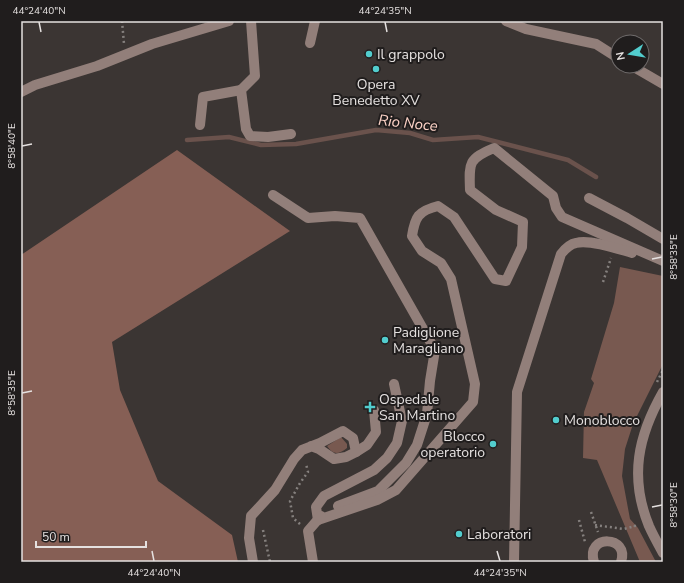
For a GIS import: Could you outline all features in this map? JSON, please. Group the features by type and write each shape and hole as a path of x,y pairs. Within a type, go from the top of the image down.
{"street":[{"path":"21,92 97,66 172,37 229,21"},
{"path":"200,125 203,97 240,90 255,76 251,21"},
{"path":"310,43 315,21"},
{"path":"506,21 527,25 596,44 610,53"},
{"path":"646,74 663,84"},
{"path":"240,90 246,129 250,136 268,137 291,134"},
{"path":"318,520 377,500 396,490 473,402 475,384 451,279 441,263 422,251 412,236 414,220 426,209 438,206 454,217 495,279 506,280 522,247 523,222 496,210 470,190 470,168 478,155 494,148 553,196 556,208 562,217 663,261"},
{"path":"273,195 308,218 335,216 360,218 435,350 427,414 417,445 406,463 378,491 325,511 308,531 314,562"},
{"path":"589,198 663,239"},
{"path":"514,562 516,392 561,254 568,247 577,242 599,244 663,261"},
{"path":"318,520 316,507 324,496 374,470 387,458 397,443 402,420 394,384"},
{"path":"663,392 646,427 639,454 638,470 640,498 644,513 649,527 663,553"},
{"path":"306,448 319,449 334,459 346,457 356,452 367,445 376,432 374,410"},
{"path":"253,562 249,538 252,516 275,490 294,459 306,448 344,431 353,438 356,445 356,452"},
{"path":"594,562 593,552 595,548 602,542 611,541 619,546 622,554 621,562"}],"path":[{"path":"122,21 125,54"},
{"path":"603,282 614,248"},
{"path":"306,448 308,472 290,501 293,518 308,531"},
{"path":"591,512 602,542"},
{"path":"595,525 624,528 635,526"}],"shaded area":[{"path":"177,150 290,231 112,342 120,390 158,481 232,535 238,562 21,562 21,255"},
{"path":"620,267 663,276 663,364 633,424 625,449 622,476 630,519 638,528 656,562 640,562 597,460 583,458 584,412 594,383 591,379 614,303"},
{"path":"341,437 347,444 347,448 338,453 331,451 327,446"}],"waterway":[{"name":"Rio Noce","path":"187,140 229,137 261,145 296,144 376,130 410,133 433,140 478,137 568,160 596,177"}],"place":[{"name":"Il grappolo","path":"369,54"},
{"name":"Opera Benedetto XV","path":"376,69"},
{"name":"Padiglione Maragliano","path":"385,340"},
{"name":"Ospedale San Martino","path":"370,407"},
{"name":"Monoblocco","path":"556,420"},
{"name":"Blocco operatorio","path":"493,444"},
{"name":"Laboratori","path":"459,534"}]}
